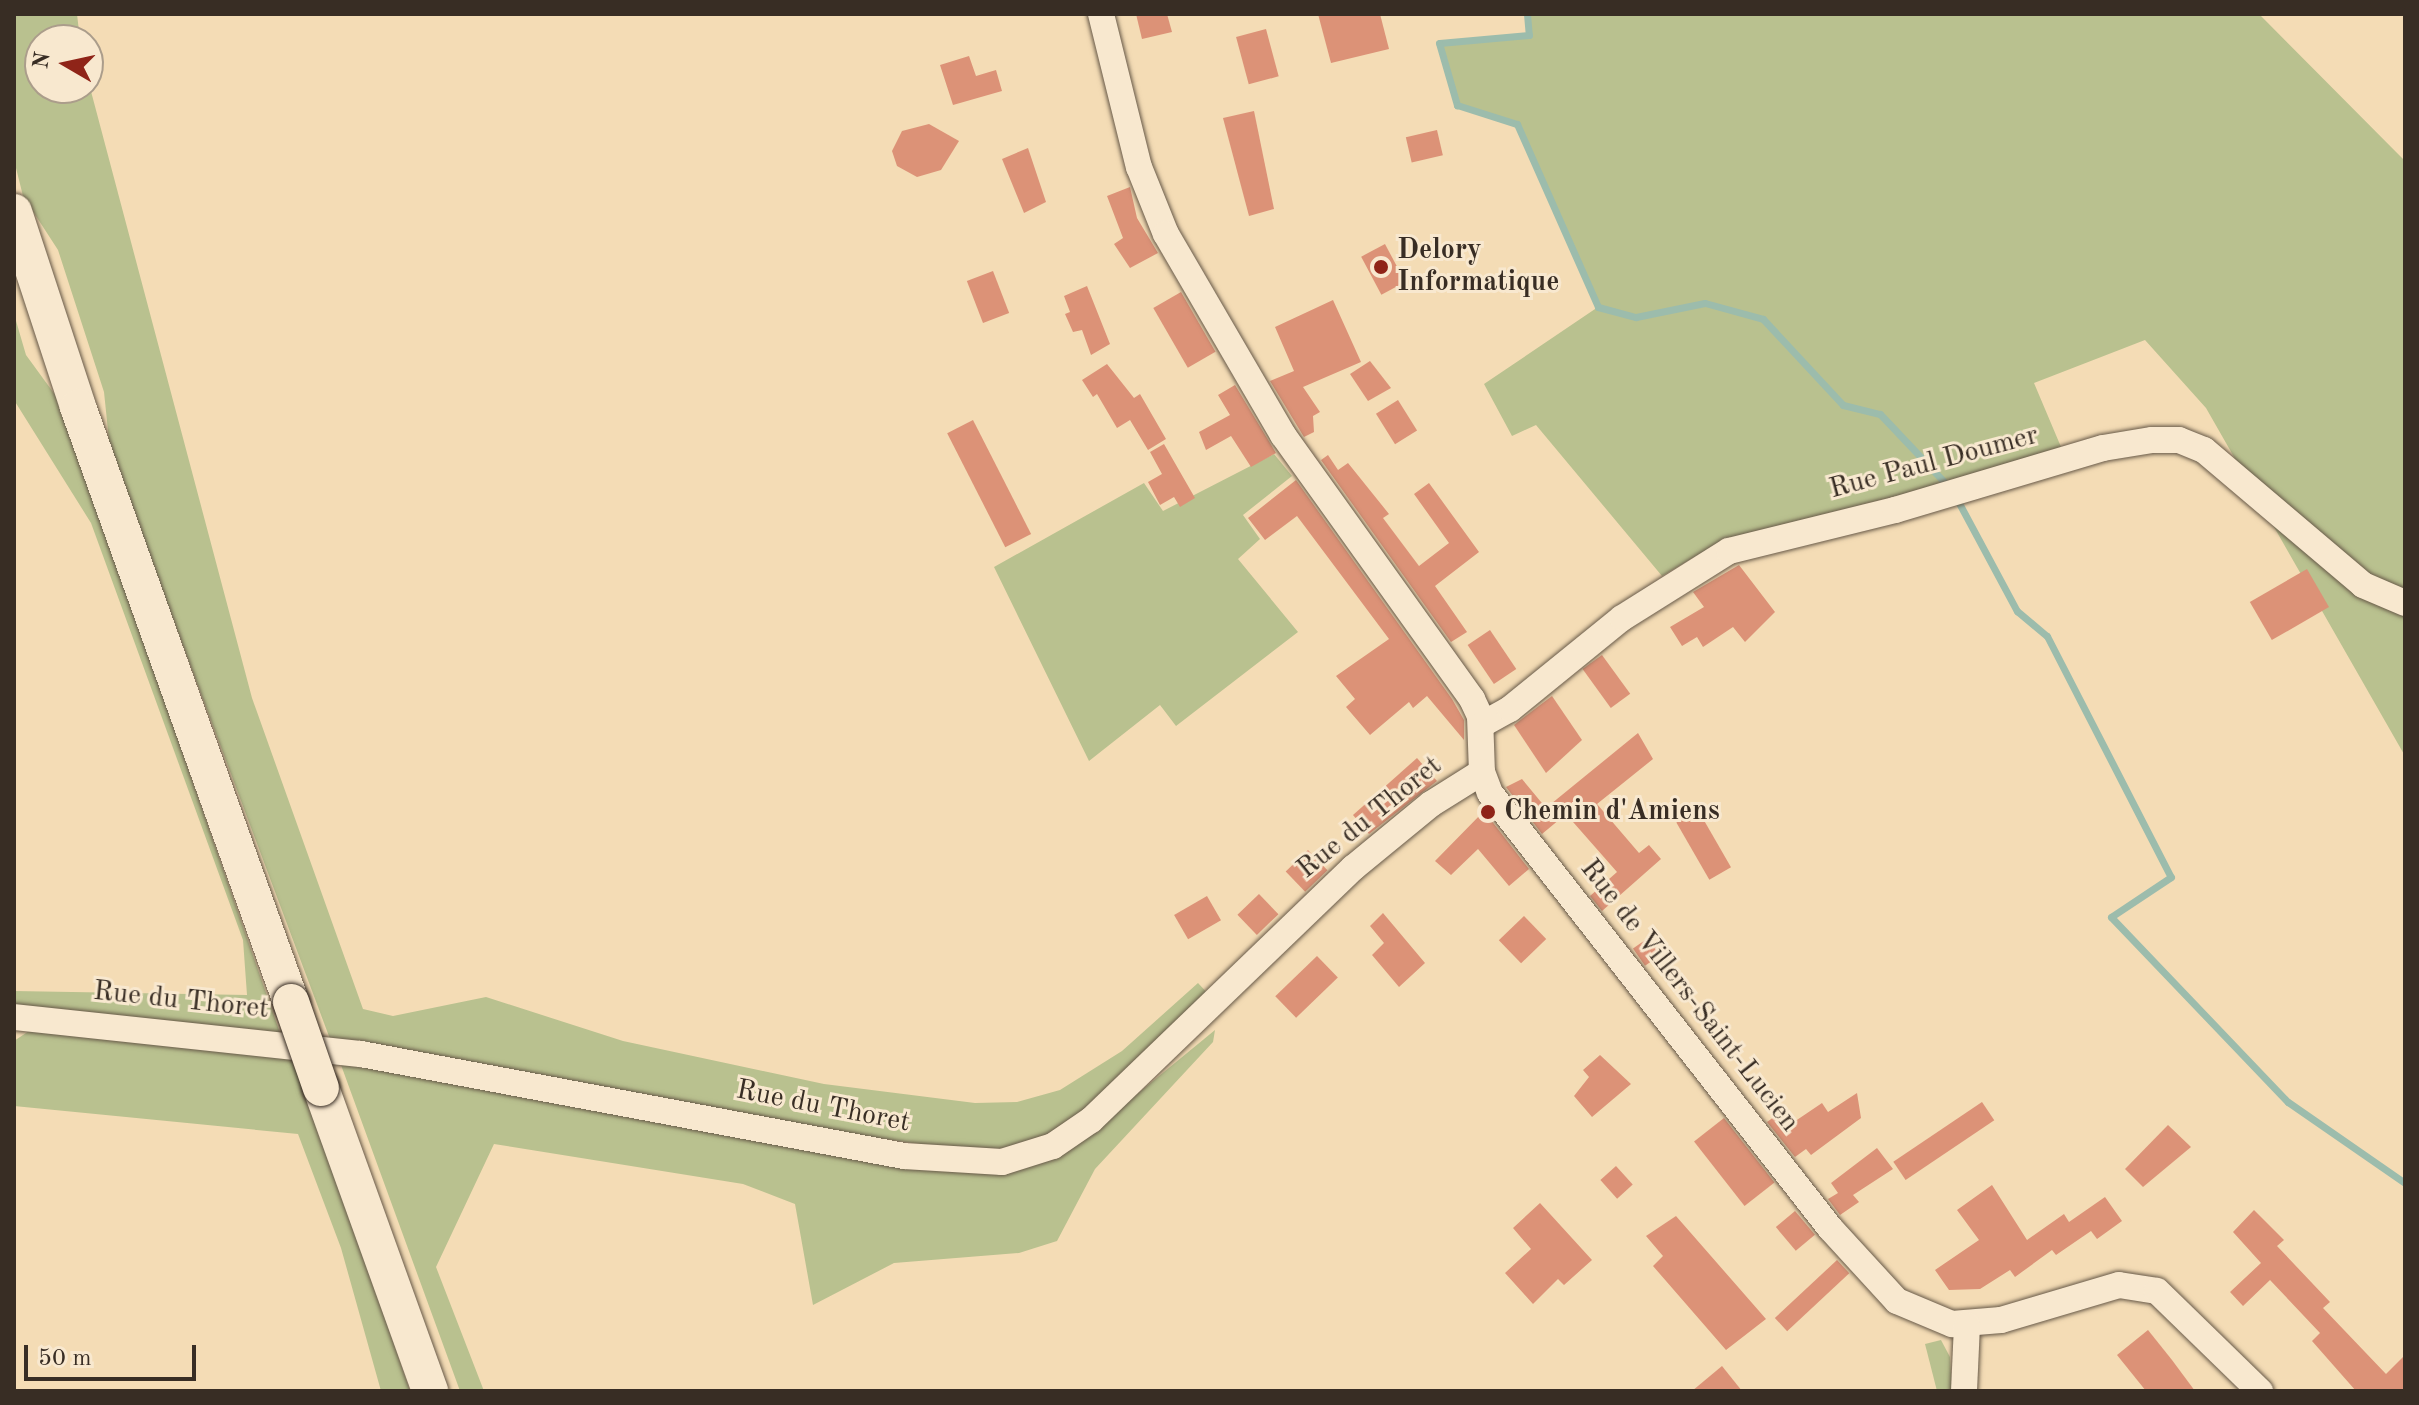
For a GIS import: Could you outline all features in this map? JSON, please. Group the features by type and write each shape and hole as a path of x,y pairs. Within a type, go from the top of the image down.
{"main road":[{"path":"14,212 78,407 428,1384"}],"street":[{"name":"Rue de Villers-Saint-Lucien","path":"1101,14 1139,167 1166,234 1283,435 1464,685 1481,725 1482,772 1506,817 1854,1257 1909,1309 1967,1325 2001,1320 2101,1288 2145,1287 2167,1298 2260,1391"},
{"name":"Rue Paul Doumer","path":"1481,725 1510,709 1622,618 1729,551 2152,440 2179,440 2204,450 2363,585 2405,603"},
{"name":"Rue du Thoret","path":"14,1017 361,1054 891,1154 968,1164 1002,1162 1053,1146 1091,1120 1353,868 1431,804 1482,772"},
{"path":"1964,1391 1967,1325"}],"green space":[{"path":"14,14 77,14 78,24 24,24 24,104 94,104 252,698 363,1009 393,1016 486,997 623,1041 824,1084 975,1103 1017,1102 1060,1090 1122,1051 1198,983 1212,998 1061,1129 1025,1148 975,1152 810,1128 330,1039 110,450 104,392 58,250 23,196 14,160"},
{"path":"1527,14 2259,14 2405,161 2405,756 2206,408 2145,340 2034,383 2064,454 1725,539 1662,576 1536,425 1512,436 1484,384 1598,307 1517,124 1457,105 1439,43 1528,35"},
{"path":"14,314 26,355 61,403 280,1033 14,1012 14,991 247,995 243,940 91,523 14,400"},
{"path":"1274,454 1292,476 1243,515 1260,539 1238,559 1298,632 1176,726 1160,705 1089,761 994,567 1144,483 1163,511"},
{"path":"1215,1030 1213,1042 1095,1169 1057,1241 1019,1253 894,1263 813,1305 795,1204 743,1184 494,1144 436,1267 484,1391 460,1391 341,1065 431,1075 829,1150 1063,1155"},
{"path":"29,1031 291,1059 323,1136 410,1391 381,1391 341,1248 298,1134 14,1106 14,1041"},
{"path":"1941,1340 1950,1357 1952,1391 1937,1391 1925,1344"}],"building":[{"path":"1136,14 1167,14 1172,32 1142,39"},
{"path":"1318,14 1380,14 1389,49 1331,63"},
{"path":"1266,29 1279,76 1249,84 1236,37"},
{"path":"969,56 976,76 996,70 1002,91 953,105 940,65"},
{"path":"1254,111 1274,209 1249,216 1223,118"},
{"path":"929,124 959,141 941,170 917,177 897,166 892,151 902,131"},
{"path":"1437,130 1443,155 1412,163 1406,137"},
{"path":"1028,148 1046,202 1024,213 1002,159"},
{"path":"1130,187 1137,218 1158,253 1130,268 1114,244 1123,238 1107,196"},
{"path":"1385,244 1405,282 1381,295 1361,257"},
{"path":"993,271 1009,313 983,323 967,281"},
{"path":"1087,286 1110,344 1091,355 1082,330 1073,332 1065,314 1070,312 1064,296"},
{"path":"1181,292 1216,352 1188,368 1153,308"},
{"path":"1333,300 1361,362 1303,387 1320,412 1313,416 1314,432 1304,437 1270,381 1294,371 1275,327"},
{"path":"1370,361 1391,388 1368,401 1350,374"},
{"path":"1107,364 1134,398 1140,394 1166,439 1148,450 1130,420 1117,428 1097,394 1093,397 1082,380"},
{"path":"1235,385 1276,453 1251,467 1231,436 1206,450 1199,432 1230,415 1218,395"},
{"path":"1398,400 1417,431 1395,444 1376,414"},
{"path":"973,420 1031,534 1005,547 947,433"},
{"path":"1164,444 1195,498 1180,507 1174,497 1160,505 1148,482 1162,474 1150,452"},
{"path":"1328,455 1338,470 1348,463 1389,514 1383,518 1419,566 1449,543 1414,494 1429,483 1479,552 1435,586 1467,632 1451,642 1321,460"},
{"path":"1296,480 1452,699 1464,720 1464,740 1427,696 1413,708 1409,702 1370,735 1346,707 1355,699 1336,676 1389,639 1297,516 1265,540 1248,518"},
{"path":"1739,565 1775,612 1745,642 1733,627 1703,647 1697,637 1682,646 1670,627 1704,607 1693,592"},
{"path":"2307,569 2329,607 2272,640 2250,602"},
{"path":"1490,630 1516,669 1494,684 1468,645"},
{"path":"1602,655 1630,694 1611,708 1583,669"},
{"path":"1552,696 1582,740 1546,773 1514,725"},
{"path":"1638,733 1653,759 1597,804 1639,853 1649,845 1661,859 1602,911 1590,896 1617,872 1566,814 1542,834 1506,787 1522,779 1546,808"},
{"path":"1417,758 1437,781 1369,834 1353,815"},
{"path":"1698,810 1731,867 1709,880 1676,822"},
{"path":"1484,811 1529,869 1509,886 1478,849 1451,875 1435,861"},
{"path":"1308,850 1327,870 1305,892 1286,872"},
{"path":"1259,894 1278,914 1257,935 1237,915"},
{"path":"1207,896 1221,920 1188,939 1174,915"},
{"path":"1383,913 1425,963 1399,987 1372,955 1384,943 1370,926"},
{"path":"1524,916 1546,939 1521,963 1499,940"},
{"path":"1651,936 1663,953 1645,966 1633,949"},
{"path":"1317,956 1338,978 1296,1018 1275,996"},
{"path":"1600,1055 1631,1084 1592,1117 1574,1096 1589,1077 1583,1070"},
{"path":"1857,1093 1861,1118 1811,1155 1806,1149 1795,1157 1767,1122 1778,1114 1788,1126 1822,1103 1828,1112"},
{"path":"1982,1102 1994,1120 1906,1180 1893,1162"},
{"path":"1724,1118 1774,1183 1745,1206 1694,1141"},
{"path":"2168,1125 2191,1147 2143,1187 2125,1169"},
{"path":"1877,1148 1893,1169 1853,1195 1859,1202 1840,1215 1828,1199 1838,1193 1831,1183"},
{"path":"1616,1166 1633,1185 1617,1199 1600,1180"},
{"path":"1992,1185 2027,1240 2064,1214 2069,1222 2105,1197 2122,1221 2097,1239 2091,1231 2056,1255 2052,1250 2015,1277 2010,1270 1980,1289 1949,1290 1935,1270 1979,1240 1957,1210"},
{"path":"1540,1203 1592,1260 1564,1285 1558,1279 1533,1304 1505,1273 1531,1249 1513,1228"},
{"path":"2254,1210 2284,1240 2277,1246 2330,1302 2323,1308 2386,1374 2405,1355 2405,1391 2356,1391 2312,1341 2320,1333 2270,1280 2243,1306 2230,1292 2261,1263 2233,1232"},
{"path":"1795,1211 1815,1235 1796,1251 1776,1227"},
{"path":"1676,1216 1766,1319 1726,1350 1653,1266 1663,1256 1646,1236"},
{"path":"1837,1260 1849,1273 1787,1331 1775,1318"},
{"path":"2148,1330 2195,1391 2146,1391 2117,1355"},
{"path":"1722,1366 1742,1391 1692,1391"}],"waterway":[{"path":"1527,14 1529,35 1439,43 1457,105 1517,124 1598,307 1636,317 1705,303 1763,319 1843,405 1880,414 1950,488"},
{"path":"1959,503 2017,611 2047,636 2171,877 2111,917 2288,1102 2405,1183"}],"place":[{"name":"Delory Informatique","path":"1381,267"},
{"name":"Chemin d'Amiens","path":"1488,812"}]}
